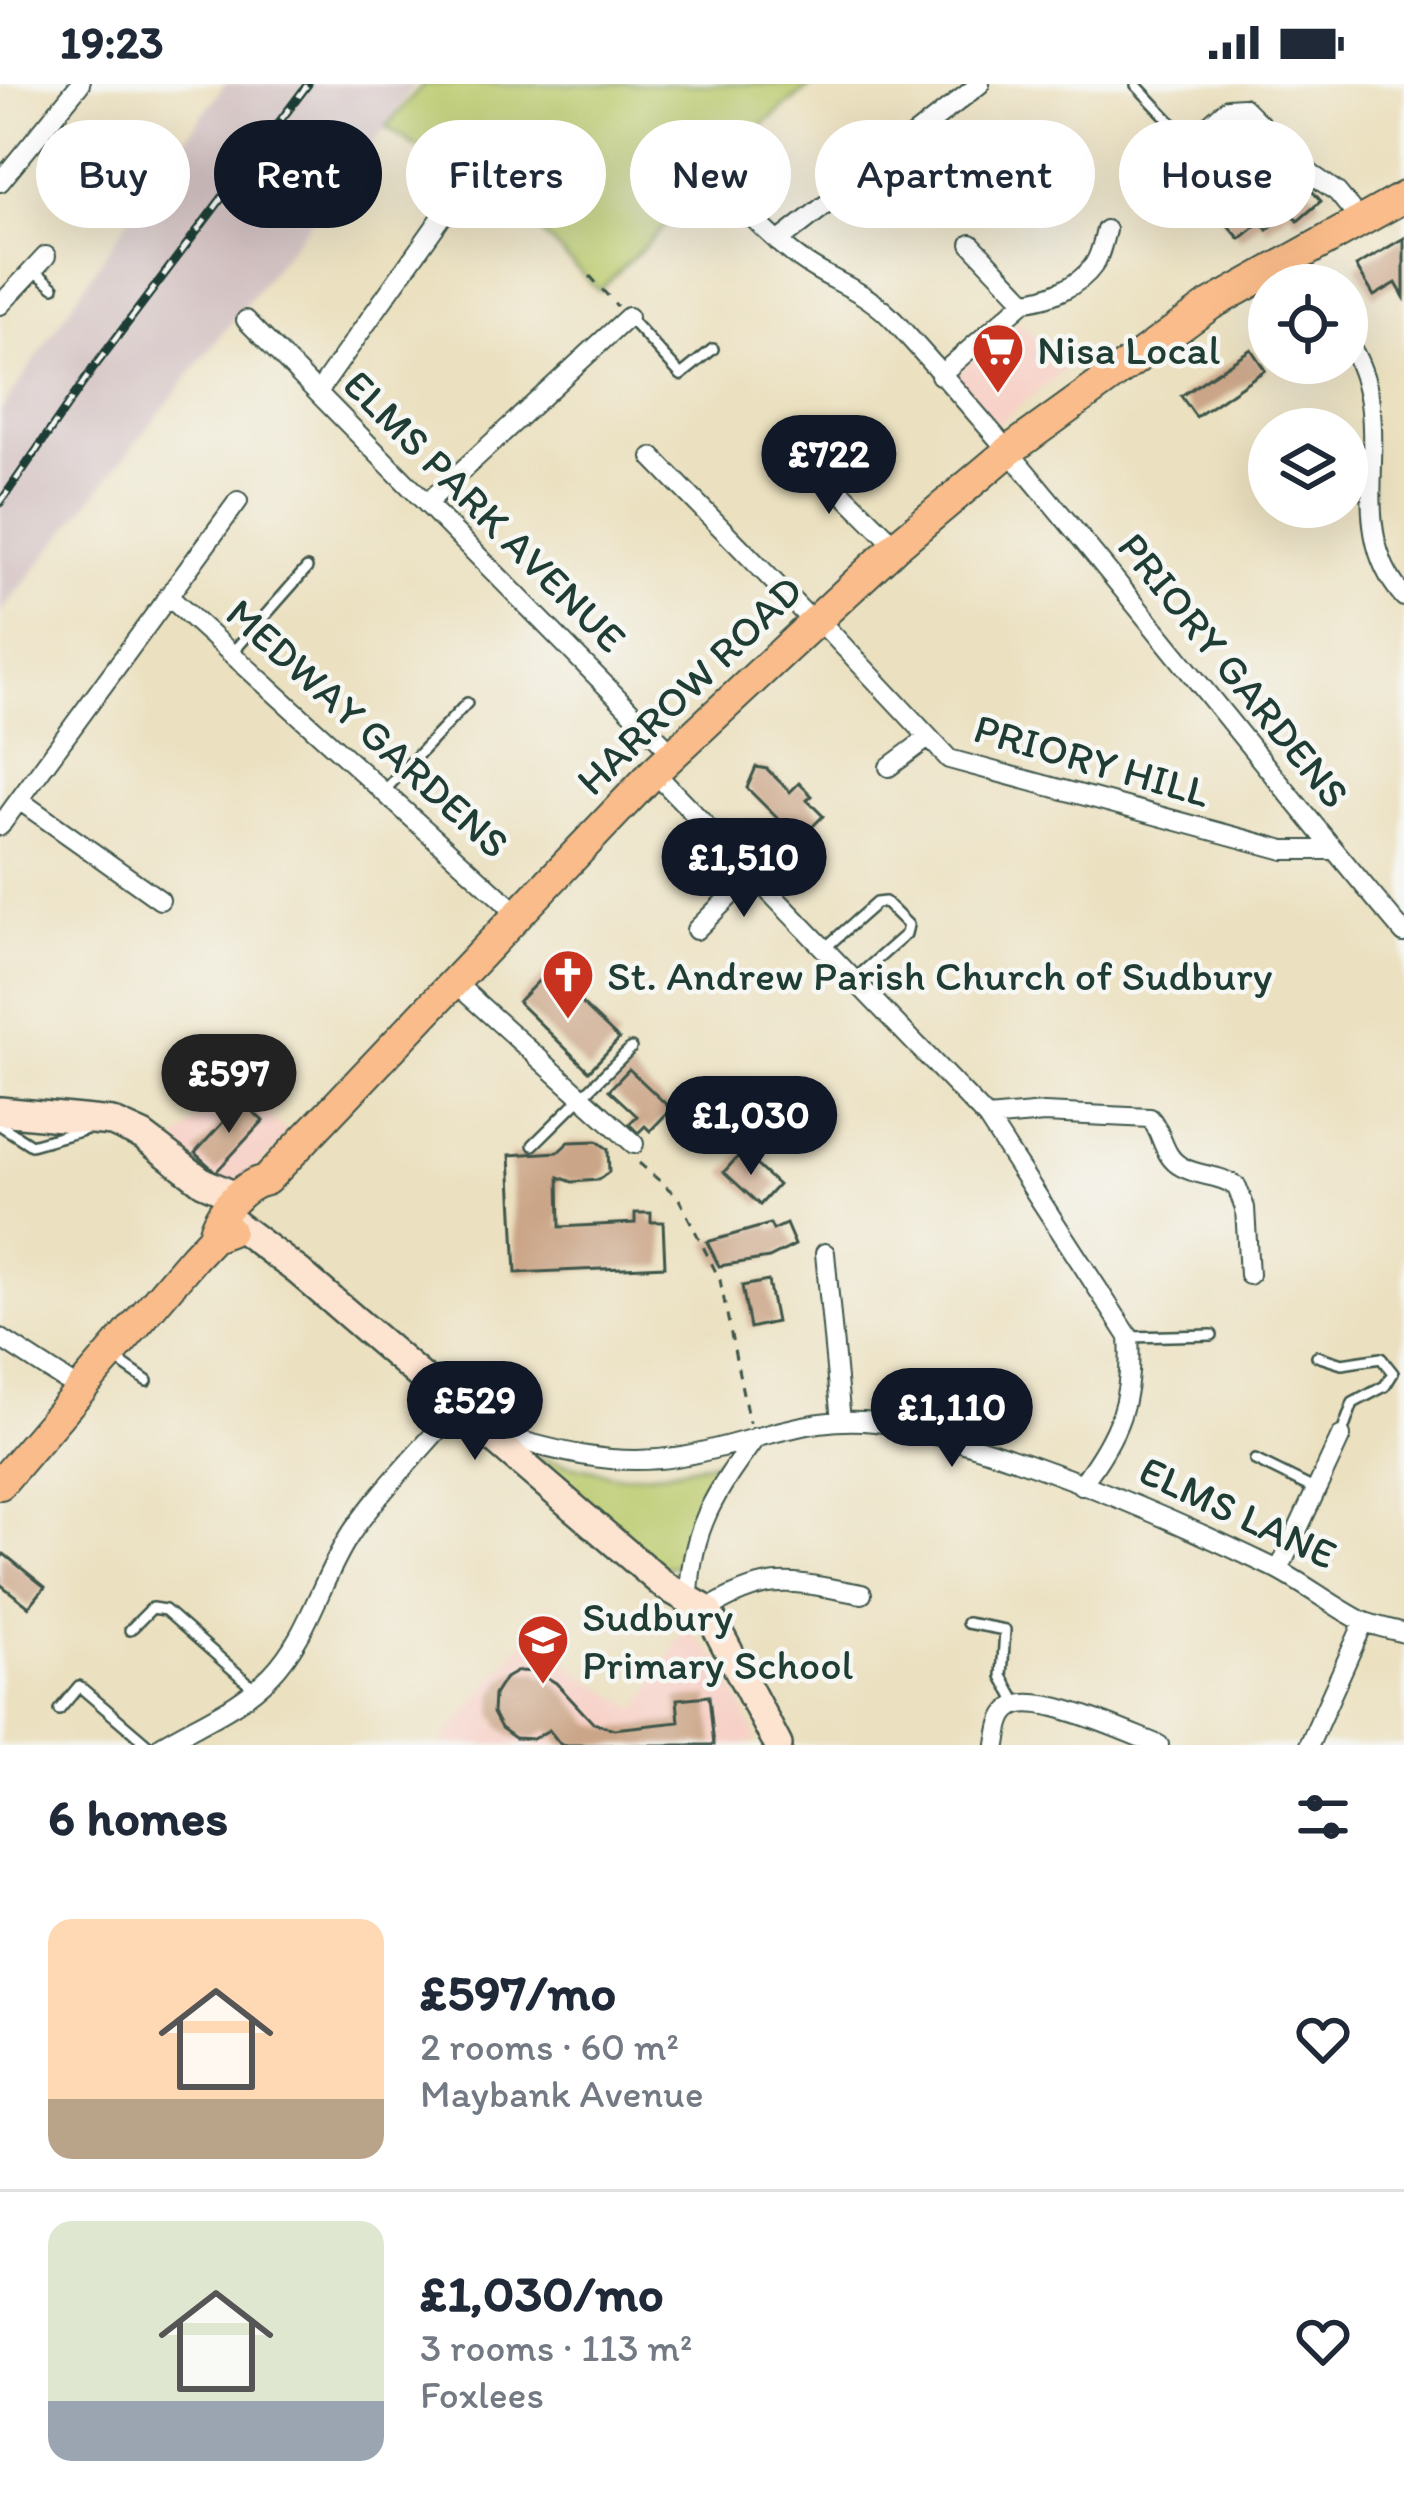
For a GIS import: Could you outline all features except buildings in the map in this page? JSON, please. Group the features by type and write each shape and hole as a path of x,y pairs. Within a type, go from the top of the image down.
{"main road":[{"name":"HARROW ROAD","path":"1308,264 1360,220 1404,196"},
{"name":"HARROW ROAD","path":"0,1484 253,1182 266,1180 663,763 896,546 1010,450 1210,305 1248,291"}],"street":[{"path":"0,182 80,84"},
{"path":"778,242 980,84"},
{"path":"1215,120 1228,108 1244,107 1257,120"},
{"path":"1315,177 1337,192 1360,220"},
{"path":"318,392 434,228"},
{"name":"PRIORY GARDENS","path":"764,228 803,262 865,293 1010,450 1404,934"},
{"path":"940,374 1025,301 1040,300 1070,286 1094,266 1106,230"},
{"path":"971,244 1025,301"},
{"path":"0,304 40,263"},
{"path":"428,502 628,317"},
{"name":"ELMS PARK AVENUE","path":"246,320 428,502 663,763 753,873 987,1118 1129,1337"},
{"path":"1368,373 1380,405 1382,431 1376,522 1384,567 1404,597"},
{"path":"799,450 896,546"},
{"name":"PRIORY HILL","path":"652,457 949,760 1284,850 1334,850"},
{"name":"MEDWAY GARDENS","path":"0,826 238,501"},
{"name":"MEDWAY GARDENS","path":"168,596 518,914"},
{"path":"889,767 928,738"},
{"path":"19,800 160,900"},
{"path":"697,930 753,873"},
{"path":"454,981 634,1144"},
{"path":"0,1111 112,1122"},
{"path":"987,1118 1018,1114 1150,1118 1174,1162 1238,1187 1245,1208 1249,1276"},
{"name":"ELMS LANE","path":"112,1122 143,1136 203,1182 225,1221 298,1271 665,1586 698,1604"},
{"path":"825,1253 841,1420"},
{"path":"1081,1485 1111,1447 1132,1380 1129,1337"},
{"path":"0,1338 79,1389"},
{"path":"162,1745 212,1720 255,1689 291,1651 350,1534 456,1409"},
{"name":"ELMS LANE","path":"486,1431 565,1454 625,1462 677,1457 797,1424 841,1420 894,1425 1081,1485 1279,1570 1364,1622 1404,1633"},
{"path":"1279,1570 1341,1436"},
{"path":"756,1437 712,1498 690,1562 698,1604 778,1745"},
{"path":"698,1604 759,1583 784,1581 862,1594"},
{"path":"1309,1745 1364,1622"},
{"path":"997,1745 999,1726 1008,1709 1045,1703 1159,1745"}],"lane":[{"path":"1136,85 1169,120"},
{"path":"40,263 54,287"},
{"path":"628,317 681,374 713,350"},
{"path":"232,653 307,568"},
{"path":"383,792 467,703"},
{"path":"826,947 876,903 885,902 908,925 906,934 856,978"},
{"path":"533,1145 631,1048"},
{"path":"0,1125 31,1144 112,1122"},
{"path":"1129,1337 1212,1335"},
{"path":"110,1355 147,1382"},
{"path":"1317,1356 1342,1364 1381,1358 1394,1373 1385,1386 1353,1403 1341,1436"},
{"path":"1255,1460 1316,1490"},
{"path":"130,1630 152,1608 165,1610 255,1689"},
{"path":"967,1623 1005,1630 1002,1676 1018,1705"},
{"path":"59,1710 79,1686 148,1745"}],"path":[{"path":"590,276 628,317"},
{"path":"634,1144 637,1160 678,1198 720,1280 747,1419 756,1437"}],"shaded area":[{"path":"225,84 414,84 382,132 382,120 214,120 214,228 306,228 0,614 0,412 123,228 190,228 190,133"},
{"path":"1018,321 1065,369 994,427 950,378"},
{"path":"232,1082 289,1134 240,1184 215,1177 174,1145"},
{"name":"Sudbury Primary School","path":"686,1627 724,1666 757,1741 741,1745 439,1745 531,1633 586,1678 639,1710"}],"green space":[{"path":"424,84 813,84 769,120 630,120 630,228 663,228 599,291 537,228 606,228 606,120 406,120 406,140 386,127"},
{"path":"533,1457 620,1476 729,1458 701,1500 676,1566 659,1568"}],"railway":[{"path":"0,503 92,370 308,84"}],"place":[{"name":"Nisa Local","path":"998,395"},
{"name":"St. Andrew Parish Church of Sudbury","path":"568,1021"},
{"name":"Sudbury Primary School","path":"543,1686"}]}
